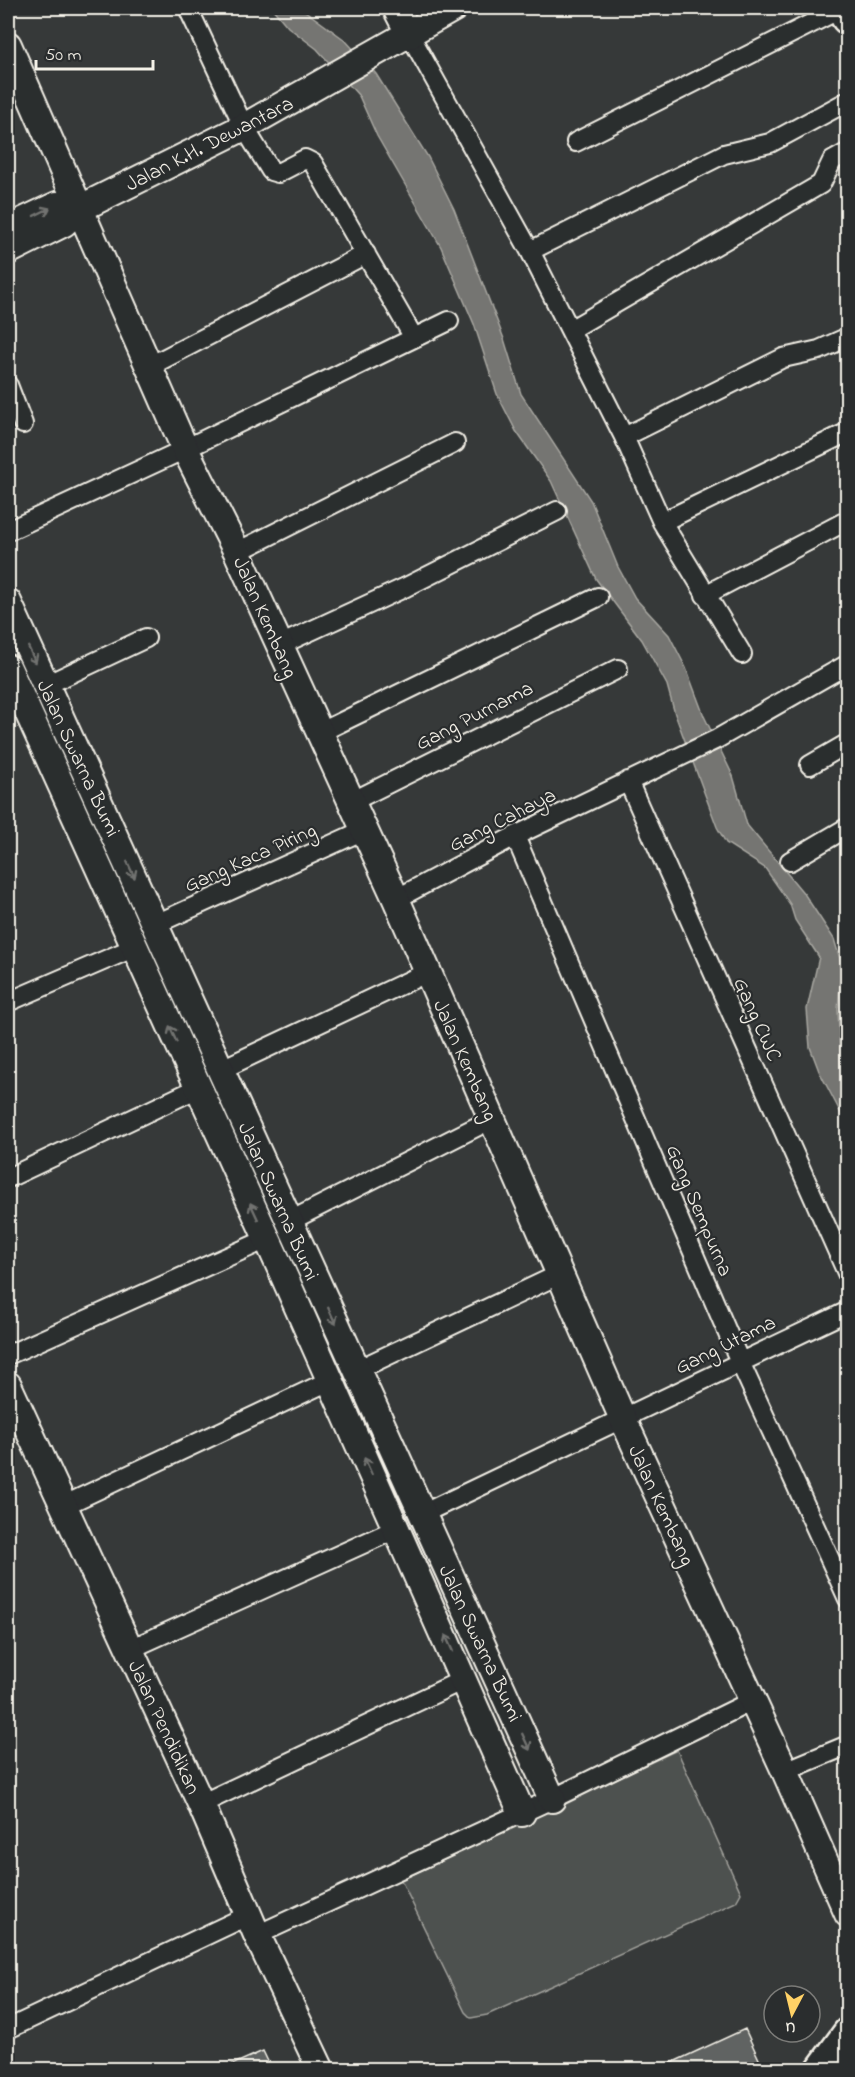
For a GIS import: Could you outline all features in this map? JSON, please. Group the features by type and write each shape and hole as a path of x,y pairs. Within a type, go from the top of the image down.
{"highway":[{"path":"843,8 848,17"}],"main road":[{"path":"820,2070 848,2032"},
{"path":"844,2070 848,2065"}],"street":[{"path":"188,8 244,127 273,172 278,173 305,159 313,163 414,338"},
{"path":"396,8 530,251 624,437 662,522 742,654"},
{"path":"410,35 454,8"},
{"path":"576,142 843,8"},
{"name":"Jalan K.H. Dewantara","path":"8,251 64,223 79,209 244,127 410,35"},
{"name":"Jalan Kembang","path":"8,45 185,450 237,552 278,646 396,899 622,1419 785,1771 848,1914"},
{"path":"530,251 724,154 770,143 848,100"},
{"path":"570,330 821,184 832,160 848,152"},
{"name":"Jalan K.H. Dewantara","path":"8,228 57,205 79,209"},
{"path":"148,367 366,254"},
{"path":"8,531 185,450 449,321"},
{"path":"624,437 783,358 819,350 848,337"},
{"path":"8,385 22,424"},
{"path":"662,522 848,432"},
{"path":"237,552 454,443"},
{"path":"278,646 406,587 557,511"},
{"path":"705,595 848,520"},
{"path":"319,734 598,597"},
{"name":"Jalan Swarna Bumi","path":"8,602 552,1799"},
{"path":"46,685 146,638"},
{"name":"Gang Cahaya","path":"396,899 515,836 717,739 848,664"},
{"name":"Jalan Swarna Bumi","path":"8,668 133,948 331,1380 465,1679 522,1813"},
{"name":"Gang Purnama","path":"351,802 618,669"},
{"path":"810,765 848,743"},
{"name":"Gang CWC","path":"628,781 848,1275"},
{"path":"790,861 848,827"},
{"name":"Gang Kaca Piring","path":"156,924 364,830"},
{"name":"Gang Sempurna","path":"515,836 740,1362 848,1599"},
{"path":"8,1002 133,948"},
{"path":"148,978 174,964"},
{"path":"220,1070 428,972"},
{"path":"8,1178 198,1088"},
{"path":"288,1222 492,1119"},
{"path":"8,1355 267,1239"},
{"path":"280,1267 304,1256"},
{"path":"357,1370 558,1275"},
{"name":"Gang Utama","path":"422,1514 848,1311"},
{"path":"63,1506 331,1380"},
{"name":"Jalan Pendidikan","path":"8,1384 321,2070"},
{"path":"128,1650 396,1529"},
{"path":"429,1600 456,1588"},
{"path":"201,1804 465,1679"},
{"path":"8,2029 522,1813 752,1701"},
{"path":"785,1771 848,1745"}],"shaded area":[{"path":"272,8 301,8 345,40 376,74 428,157 454,209 504,339 521,394 591,501 618,567 635,598 669,635 686,668 704,716 733,776 747,825 805,895 834,939 842,965 838,1009 841,1069 847,1082 847,1125 819,1071 810,1047 807,1009 819,957 795,920 790,904 765,868 726,843 717,827 675,714 667,685 642,640 596,579 551,481 516,431 497,394 474,324 441,247 377,136 359,96 317,49 288,27"},
{"path":"677,1750 741,1893 736,1902 487,2015 471,2018 465,2012 401,1880"}],"building":[{"path":"745,2029 764,2070 656,2070"},
{"path":"263,2051 272,2070 220,2070"}]}
